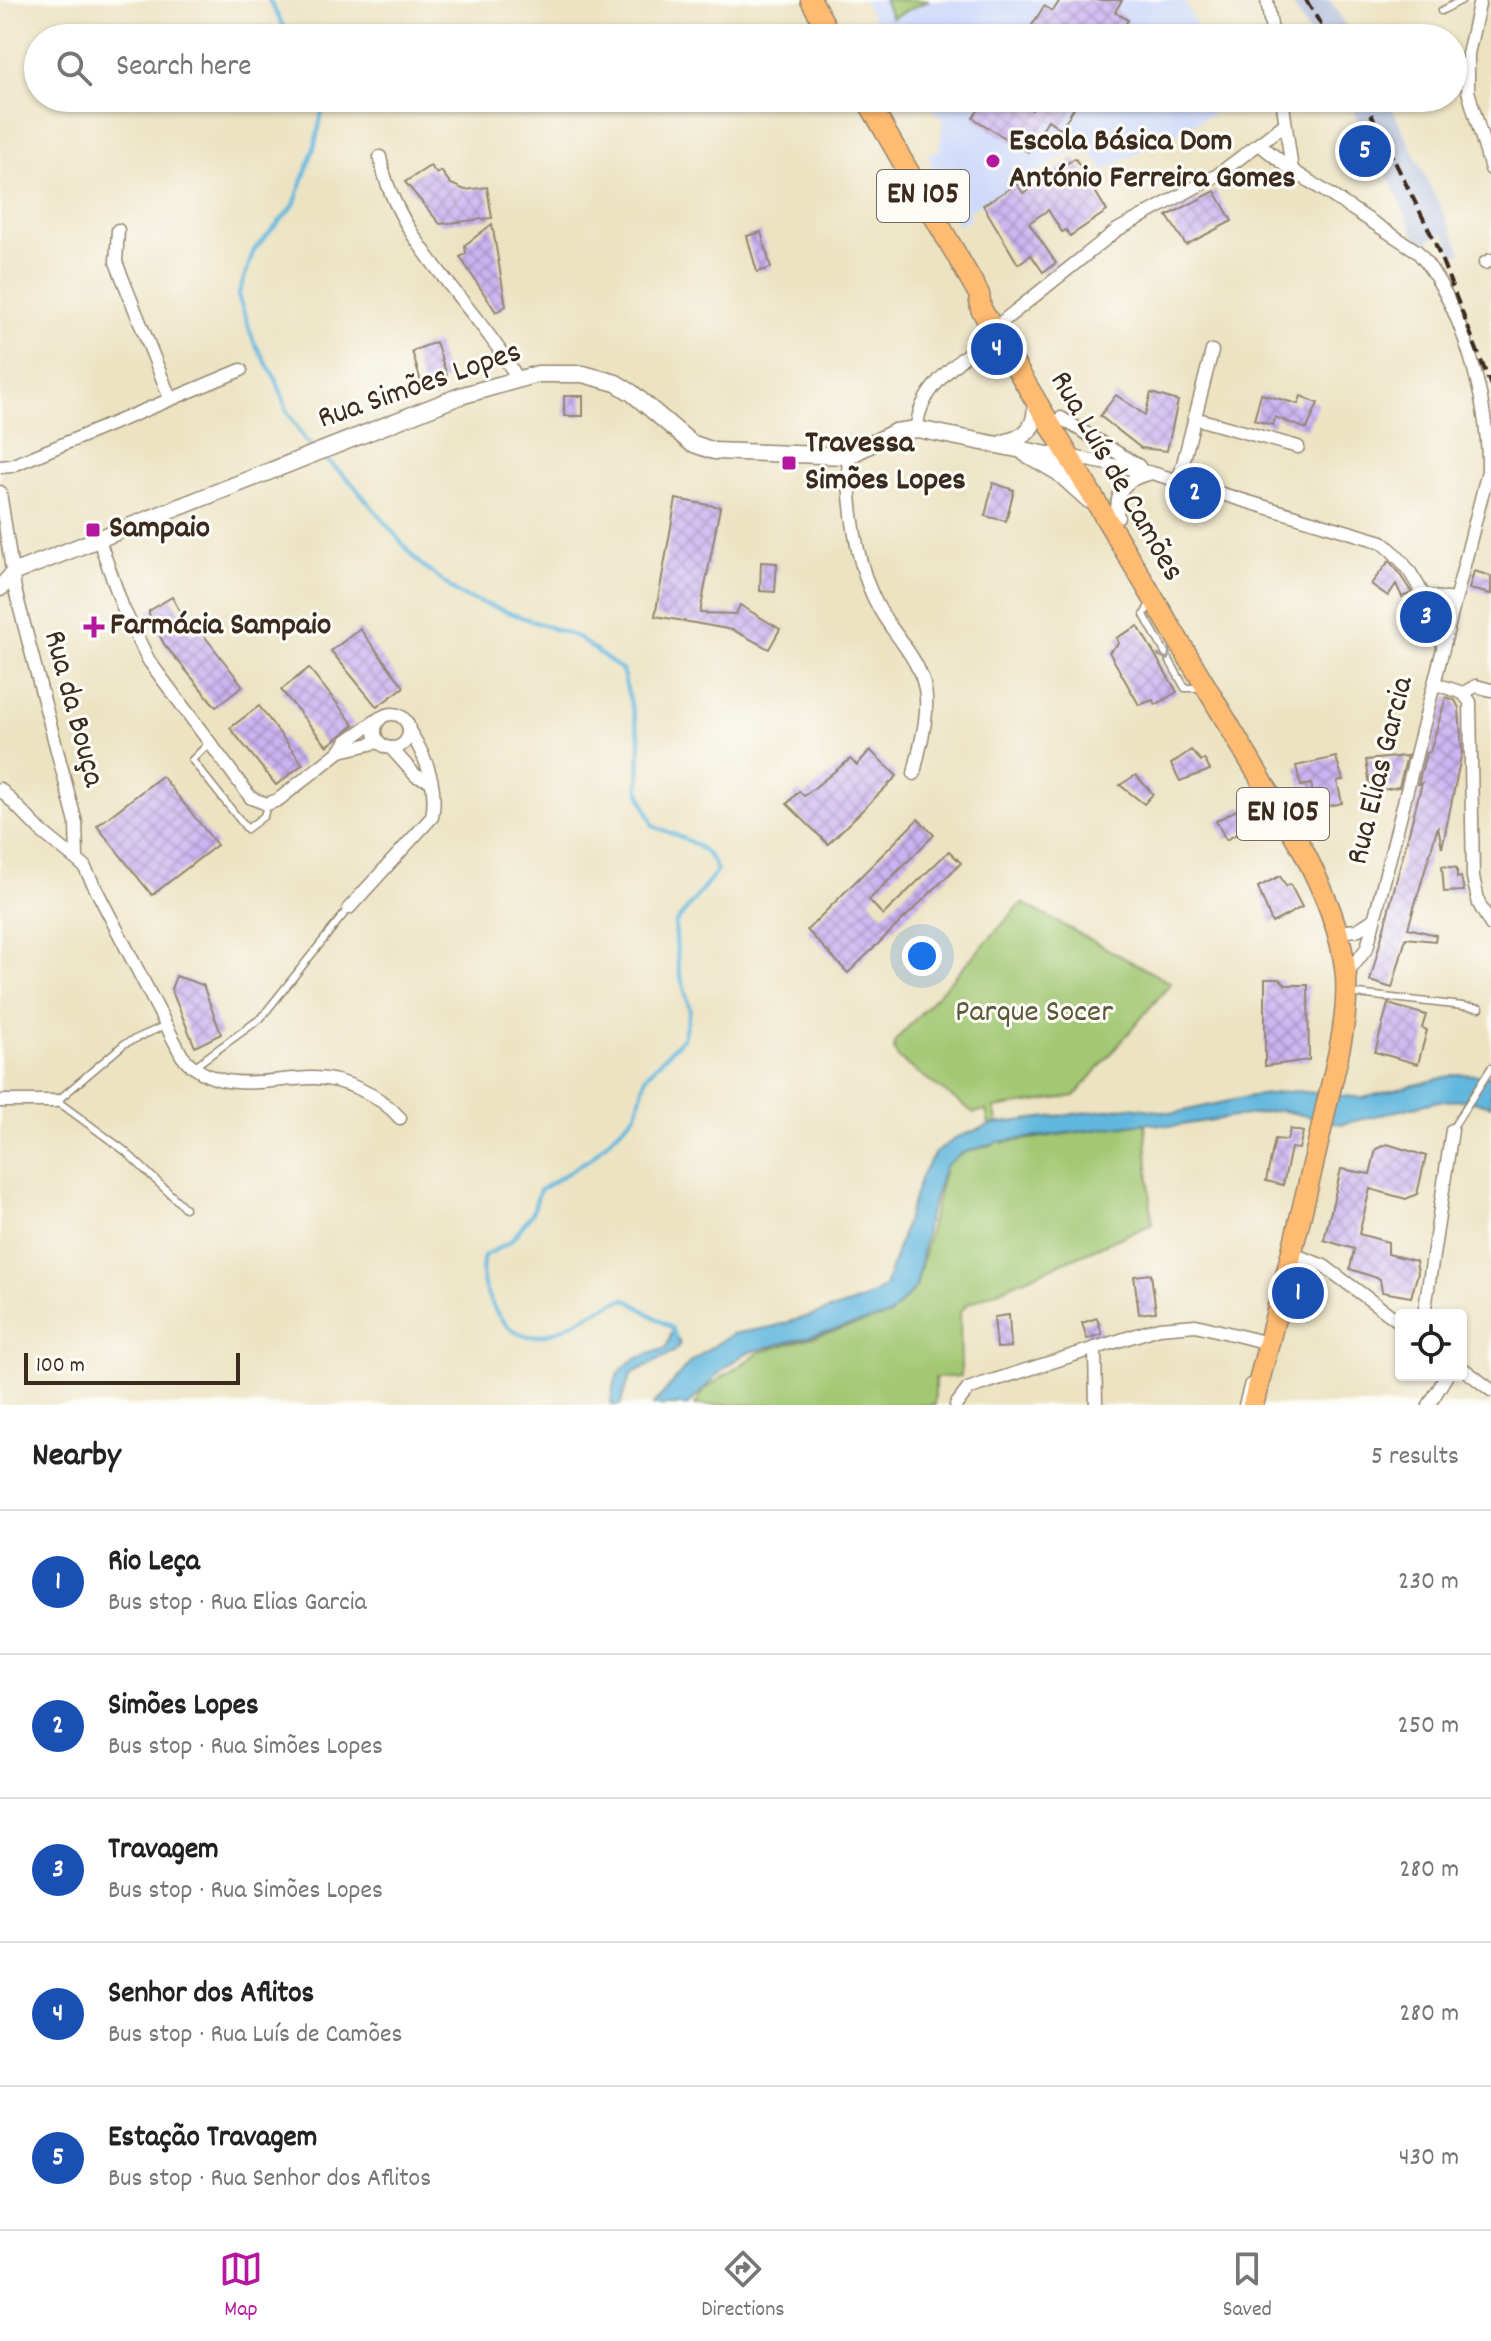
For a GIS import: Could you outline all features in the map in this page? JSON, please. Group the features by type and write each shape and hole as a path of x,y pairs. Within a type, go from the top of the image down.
{"main road":[{"path":"811,0 824,24"},
{"name":"Rua Luís de Camões","path":"874,112 979,294 981,309 1199,659 1208,687"},
{"name":"Rua Luís de Camões","path":"995,330 1035,400 1074,454"},
{"name":"Rua Luís de Camões","path":"1109,514 1152,600 1190,664 1208,687 1303,850 1325,894 1340,941"},
{"name":"Rua Elias Garcia","path":"1253,1405 1293,1254 1346,1014 1346,984 1340,941"}],"street":[{"path":"1267,0 1271,24"},
{"path":"1480,0 1468,54 1468,91 1491,169"},
{"path":"1284,112 1292,170"},
{"path":"917,429 920,410 936,385 995,330 1117,230 1186,194 1285,124"},
{"name":"Rua Elias Garcia","path":"1259,144 1292,170 1417,251 1430,267 1454,311 1488,437 1488,471 1443,645 1436,684 1367,948 1346,984"},
{"path":"380,157 384,177 399,209 517,378"},
{"path":"118,230 116,262 170,398"},
{"name":"Rua Simões Lopes","path":"995,330 1007,340 1166,611 1199,659"},
{"path":"1178,483 1212,351"},
{"path":"0,467 11,466 241,370"},
{"name":"Rua Simões Lopes","path":"0,588 15,572 337,444 517,378 583,374 616,383 701,449 848,456 895,432 917,429 1074,454 1367,534 1398,554 1426,596 1443,645"},
{"path":"1001,443 1024,436 1033,427 1037,416 1035,400"},
{"path":"1194,418 1298,447"},
{"name":"Rua Simões Lopes","path":"1001,443 1058,472 1109,514"},
{"name":"Rua Simões Lopes","path":"1074,454 1152,473"},
{"path":"848,456 850,495 864,575 881,613 899,636 925,688 924,724 914,774"},
{"path":"1109,514 1127,482 1152,473"},
{"name":"Rua da Bouça","path":"0,492 15,572 15,590 36,680 76,823 77,859"},
{"path":"99,540 123,608 149,661 251,798 267,804 278,800 340,751 347,741 381,718 398,714 407,721 429,766 429,780 436,797 432,817 349,908"},
{"path":"1426,596 1454,600"},
{"path":"1436,684 1463,693 1476,686 1491,690"},
{"path":"1463,693 1472,716 1470,844 1473,877 1489,918"},
{"path":"381,718 375,727 385,745 416,776 429,780"},
{"path":"340,751 406,742 410,732"},
{"path":"0,789 41,831 77,859 192,1068 209,1077 242,1085 312,1078 335,1080 353,1086 400,1118"},
{"path":"1340,941 1374,919"},
{"path":"0,1101 57,1101"},
{"path":"1425,1309 1452,1130"},
{"path":"1293,1254 1324,1266 1395,1319"},
{"path":"956,1405 968,1389 1159,1328 1196,1325 1268,1343"},
{"path":"1095,1348 1096,1405"},
{"path":"1467,1372 1491,1390"},
{"path":"1429,1405 1443,1381"}],"lane":[{"path":"1441,11 1462,0"},
{"path":"208,744 192,760 247,829 264,816 267,804"},
{"path":"192,1068 261,1018 349,908"},
{"path":"1346,984 1480,1008"},
{"path":"166,1025 124,1044 57,1101 125,1151 185,1208"},
{"path":"1452,1130 1491,1068"},
{"path":"1242,1405 1248,1383 1260,1377"}],"shaded area":[{"name":"Escola Básica Dom António Ferreira Gomes","path":"863,0 1184,0 1195,24 877,24"},
{"path":"1290,0 1330,0 1345,24 1304,24"},
{"name":"Escola Básica Dom António Ferreira Gomes","path":"936,112 1217,112 1105,170 1084,145 968,211 971,218 958,226 931,176 931,160 927,155 939,151 943,121"},
{"path":"1354,112 1394,112 1462,252 1454,256 1444,233 1419,245 1385,169"}],"green space":[{"path":"884,0 929,0 892,18"},
{"name":"Parque Socer","path":"1022,903 1171,983 1075,1096 994,1108 1002,1143 1145,1123 1152,1224 967,1304 960,1312 961,1376 935,1378 935,1405 695,1405 705,1389 760,1352 890,1315 916,1287 945,1166 960,1154 993,1144 986,1110 974,1113 898,1058 895,1041"}],"water":[{"path":"1458,1074 1491,1076 1491,1106 1470,1100 1438,1101 1342,1124 1280,1110 1174,1126 1145,1123 997,1142 960,1154 945,1166 928,1218 916,1287 890,1315 746,1353 724,1368 688,1405 653,1405 691,1361 732,1334 772,1327 860,1301 885,1287 921,1176 935,1153 958,1137 993,1124 1130,1107 1174,1113 1252,1096 1296,1091 1363,1098"},
{"path":"673,1329 680,1344 674,1352 631,1374 620,1405 611,1405 615,1380 620,1372 633,1360 666,1348"}],"building":[{"path":"1060,0 1122,0 1115,12 1128,20 1126,24 1033,24 1044,6 1053,11"},
{"path":"977,112 1071,112 1061,129 1048,120 1028,152 973,118"},
{"path":"1075,158 1107,211 1070,236 1066,230 1062,232 1048,210 1029,223 1056,263 1043,272 1031,255 1018,264 983,205 1017,184 1023,193"},
{"path":"430,166 437,174 441,171 451,184 465,190 487,187 492,218 440,224 405,182"},
{"path":"1215,191 1232,221 1186,245 1167,216"},
{"path":"492,224 506,306 496,312 460,257 466,254 465,245"},
{"path":"761,232 771,268 757,272 747,236"},
{"path":"436,342 448,379 423,389 412,351"},
{"path":"1151,393 1178,401 1167,451 1141,448 1100,416 1116,395 1145,415"},
{"path":"1261,394 1298,404 1301,396 1318,403 1307,429 1275,417 1273,425 1254,420"},
{"path":"564,396 583,396 583,416 564,416"},
{"path":"993,483 1014,490 1006,521 985,516"},
{"path":"676,499 720,507 700,613 736,614 740,605 780,629 769,649 733,630 655,616"},
{"path":"1389,561 1412,593 1402,597 1396,584 1388,596 1371,584"},
{"path":"761,562 777,563 775,592 760,591"},
{"path":"1474,571 1491,576 1491,594 1469,589"},
{"path":"172,597 192,634 199,629 243,686 216,707 164,644 149,615 149,611"},
{"path":"1138,626 1177,692 1155,705 1153,700 1139,705 1109,652 1119,643 1116,638"},
{"path":"360,629 404,687 377,707 331,651"},
{"path":"309,668 354,725 327,746 281,690"},
{"path":"1446,697 1455,700 1459,708 1462,752 1442,848 1438,826 1408,928 1436,935 1435,941 1406,938 1392,988 1370,981 1422,783 1418,784 1426,753 1430,752"},
{"path":"259,706 303,764 276,785 230,728"},
{"path":"870,750 897,776 828,844 787,804 799,791 804,796 850,759 857,765"},
{"path":"1191,750 1201,761 1204,759 1210,770 1180,781 1171,764"},
{"path":"1407,756 1399,787 1371,792 1366,760"},
{"path":"1336,757 1343,780 1337,781 1342,803 1317,809 1311,784 1301,786 1296,766"},
{"path":"1136,775 1153,794 1144,804 1120,785"},
{"path":"162,776 217,845 152,895 97,826"},
{"path":"1244,806 1254,825 1226,840 1216,821"},
{"path":"918,819 934,835 869,900 883,915 949,851 961,863 848,973 807,930"},
{"path":"1442,866 1457,868 1457,878 1461,877 1464,891 1444,892"},
{"path":"1280,876 1286,886 1290,884 1302,907 1272,923 1258,887"},
{"path":"176,976 203,985 221,1034 195,1047 171,989"},
{"path":"1265,979 1280,979 1286,985 1308,985 1309,1060 1265,1066"},
{"path":"1388,1004 1426,1015 1422,1028 1427,1030 1418,1064 1375,1052"},
{"path":"1290,1129 1303,1132 1299,1149 1291,1148 1283,1185 1266,1181 1275,1139 1287,1140"},
{"path":"1387,1144 1426,1156 1417,1194 1406,1199 1370,1189 1359,1234 1388,1242 1388,1254 1416,1261 1418,1273 1411,1297 1382,1292 1380,1279 1350,1269 1354,1249 1324,1240 1341,1169 1370,1174 1376,1149"},
{"path":"1151,1274 1156,1312 1139,1314 1134,1276"},
{"path":"1009,1315 1011,1347 997,1348 994,1317"},
{"path":"1097,1318 1102,1334 1087,1339 1082,1323"}],"waterway":[{"path":"269,0 282,24"},
{"path":"315,449 305,440 287,411 277,381 254,342 238,296 254,250 294,205 315,145 322,112"},
{"path":"321,455 351,482 417,561 460,595 577,637 622,670 640,739 639,790 653,826 700,848 717,871 675,924 678,966 690,1010 683,1038 646,1076 636,1114 591,1158 540,1190 532,1214 510,1242 484,1256 482,1271 488,1297 495,1310 509,1327 524,1335 539,1336 556,1331 626,1299 673,1329 676,1339"}],"railway":[{"path":"1306,0 1321,24"},
{"path":"1370,112 1433,238 1491,386"}],"place":[{"name":"Estação Travagem","path":"1365,151"},
{"name":"Escola Básica Dom António Ferreira Gomes","path":"993,161"},
{"name":"Senhor dos Aflitos","path":"997,349"},
{"name":"Travessa Simões Lopes","path":"789,463"},
{"name":"Simões Lopes","path":"1195,493"},
{"name":"Sampaio","path":"93,530"},
{"name":"Travagem","path":"1426,617"},
{"name":"Farmácia Sampaio","path":"94,627"},
{"name":"Rio Leça","path":"1298,1293"}]}
